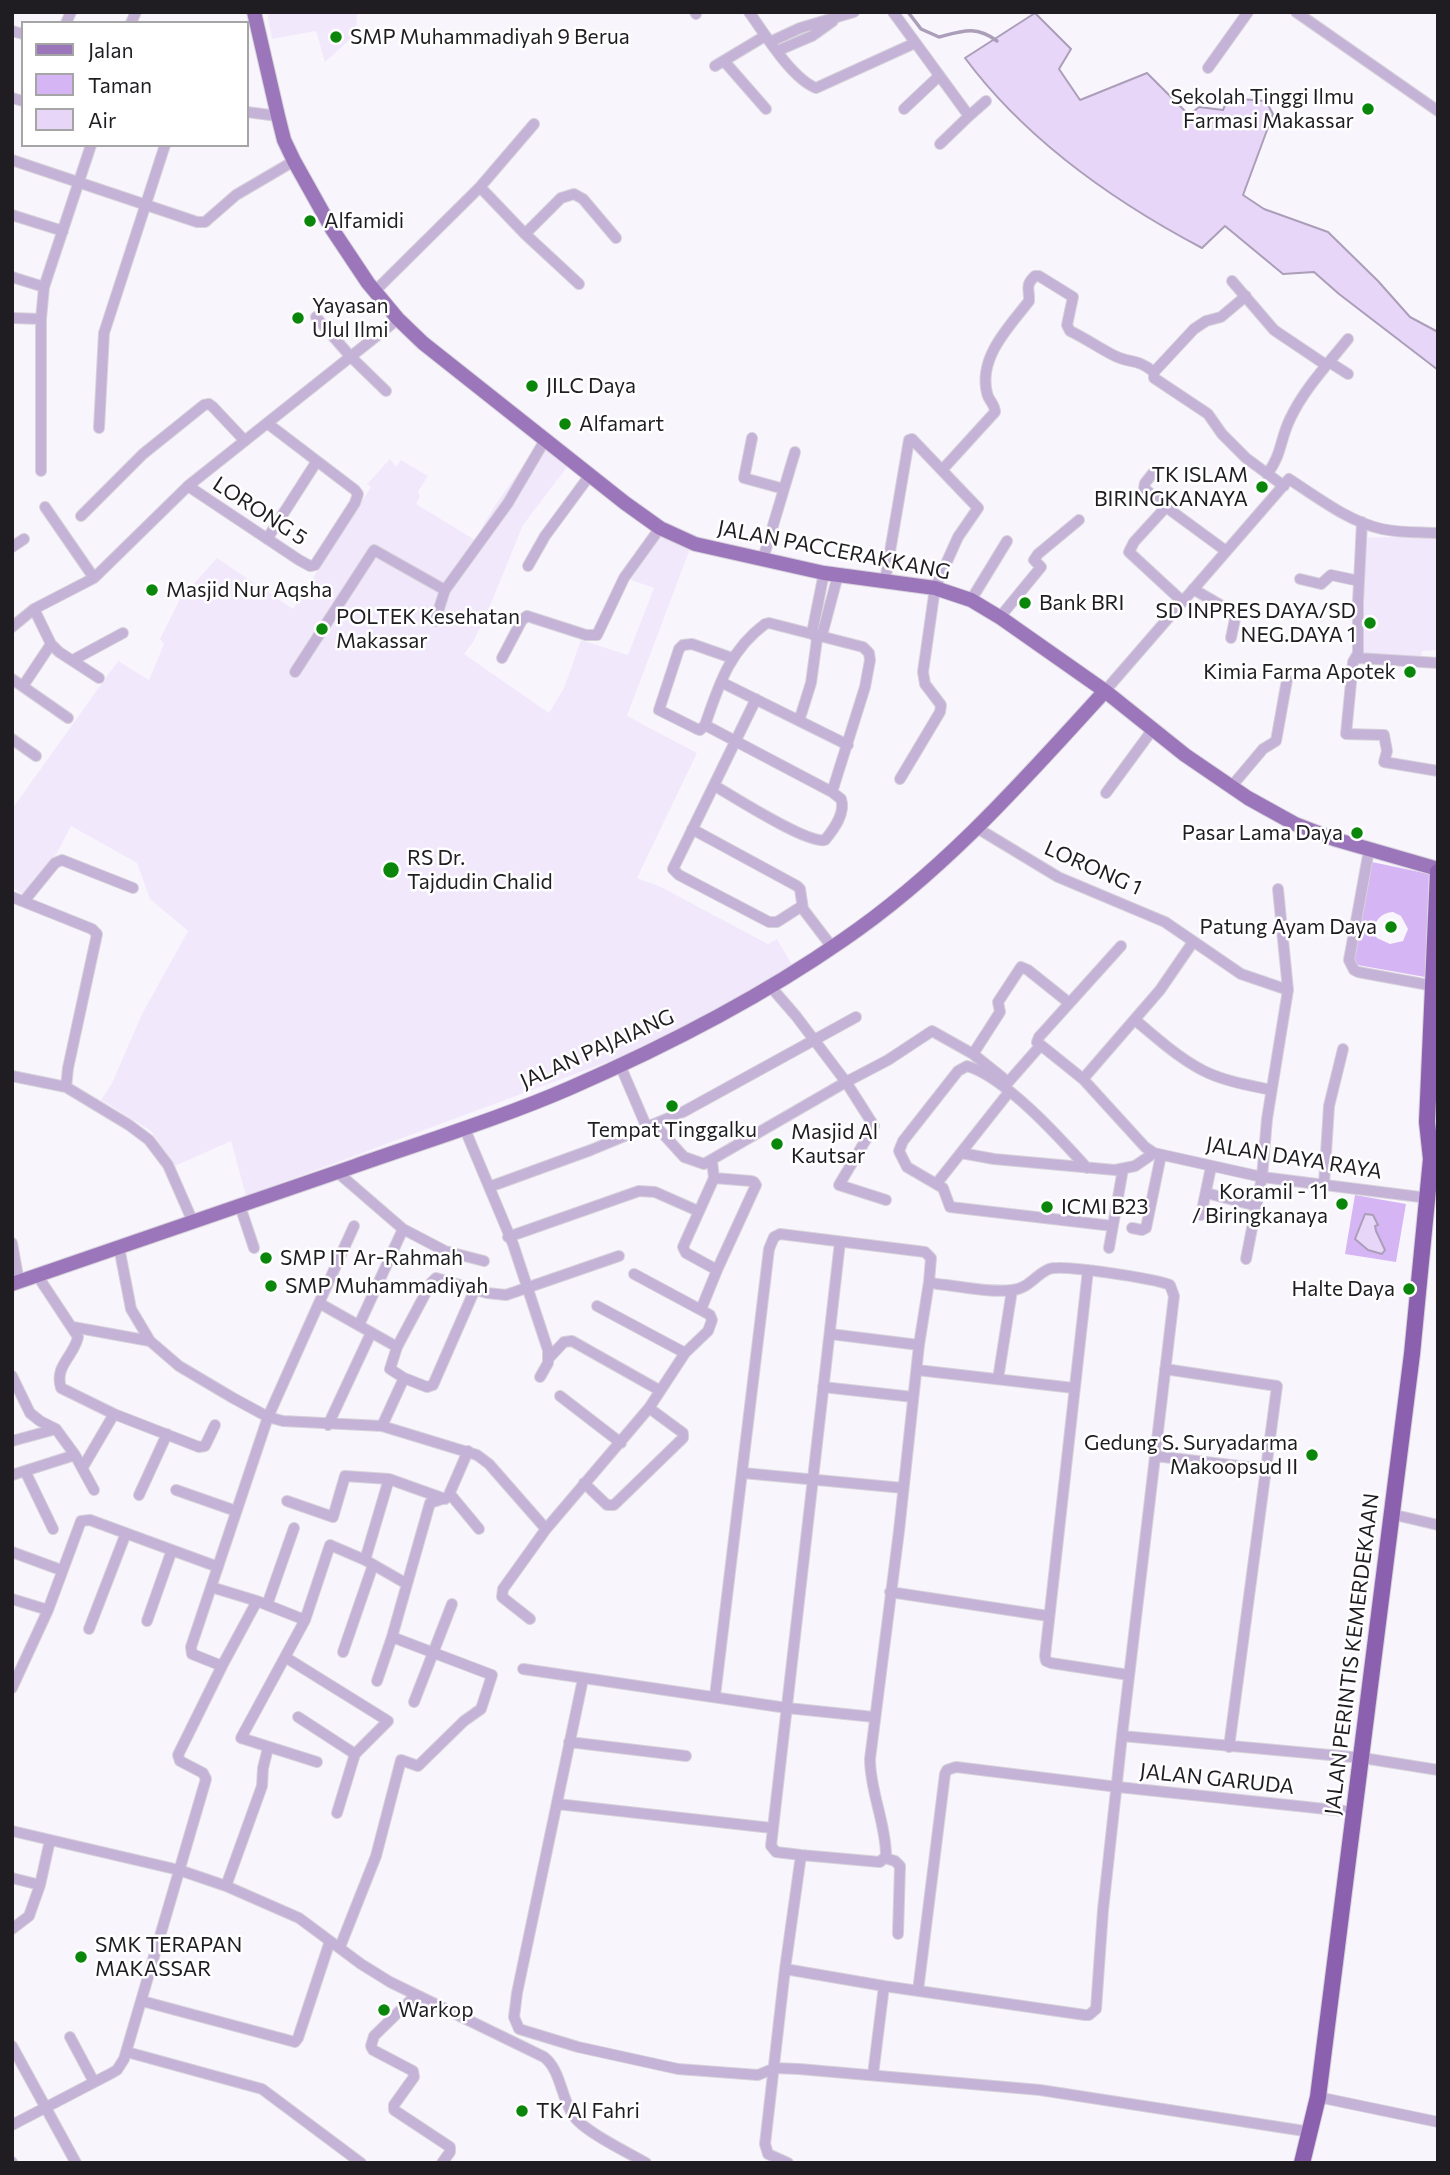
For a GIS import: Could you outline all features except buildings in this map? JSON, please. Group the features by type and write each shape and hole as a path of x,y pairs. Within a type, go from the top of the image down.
{"highway":[{"name":"JALAN PERINTIS KEMERDEKAAN","path":"1433,1156 1427,1122 1438,873"},
{"name":"JALAN PERINTIS KEMERDEKAAN","path":"1302,2163 1318,2097 1363,1758 1433,1156 1438,1132"}],"main road":[{"name":"JALAN PACCERAKKANG","path":"254,12 285,140 332,229 374,292 398,319 467,380 660,528 695,544 831,574 935,588 971,600 1000,617 1105,691 1231,787 1296,824 1438,873"},
{"name":"JALAN PAJAIANG","path":"15,1283 568,1089 659,1047 770,986 832,947 884,909 976,828 1105,691"}],"street":[{"path":"750,12 777,51 801,78 816,88 915,43"},
{"path":"766,109 720,63 768,39 854,12"},
{"path":"893,12 968,116"},
{"path":"1208,68 1248,12"},
{"path":"1296,12 1438,111"},
{"path":"777,51 812,36 835,20"},
{"path":"904,109 938,77"},
{"path":"940,144 986,101"},
{"path":"248,112 278,116"},
{"path":"374,292 480,187 534,124"},
{"path":"41,471 41,318 44,287 90,147"},
{"path":"99,428 104,332 164,147"},
{"path":"12,160 197,222 205,222 236,195 294,161"},
{"path":"480,187 579,284"},
{"path":"525,234 561,198 574,194 583,199 616,238"},
{"path":"12,215 63,231"},
{"path":"943,469 995,412 987,394 989,356 1029,301 1027,290 1035,276 1073,297 1067,325 1070,331 1115,356 1140,362 1154,372"},
{"path":"12,277 44,287"},
{"path":"1232,281 1274,330 1348,374"},
{"path":"1246,296 1221,317 1206,321 1194,329 1154,372 1154,378 1208,414 1222,434 1246,458 1284,486"},
{"path":"316,317 351,357 386,390"},
{"path":"12,318 41,318"},
{"path":"12,627 34,609 94,578 188,486 398,319"},
{"path":"1267,474 1279,457 1280,443 1290,418 1348,339"},
{"path":"80,516 143,454 204,405 213,407 245,441"},
{"path":"267,423 317,461 267,539"},
{"path":"752,438 744,478 784,489"},
{"path":"435,621 445,590 508,503 545,440"},
{"path":"884,581 909,440 913,440 978,508 958,537 935,588 923,673 925,684 941,705 940,712 900,779"},
{"path":"763,559 795,452"},
{"name":"LORONG 5","path":"188,486 299,560 313,566 355,503 358,494 317,461"},
{"path":"1153,473 1144,487 1166,507 1226,551"},
{"path":"528,566 545,536 590,475"},
{"path":"1105,691 1289,479 1362,522 1393,531 1438,533"},
{"path":"46,507 94,578"},
{"path":"1166,507 1129,552 1182,601"},
{"path":"1000,617 1041,567 1034,559 1038,554 1079,520"},
{"path":"1362,522 1357,655 1353,662 1346,734 1384,735 1387,751 1384,762 1438,771"},
{"path":"502,658 522,620 527,616 586,635 597,635 624,579 660,528"},
{"path":"12,547 24,539"},
{"path":"971,600 1007,541"},
{"path":"295,672 374,550 445,590"},
{"path":"799,721 813,673 817,636 831,574"},
{"path":"1300,579 1321,584 1331,575 1359,581"},
{"path":"1193,589 1236,614 1231,638"},
{"path":"34,609 51,644 99,678"},
{"path":"732,658 687,643 680,649 658,708 661,712 700,730 705,725 732,658 761,627 769,623 863,647 869,653 865,687 832,792"},
{"path":"73,660 122,633"},
{"path":"23,686 51,644"},
{"path":"1357,655 1366,660 1438,663"},
{"path":"12,678 68,718"},
{"path":"1231,787 1263,749 1276,741 1287,680"},
{"path":"721,682 848,745"},
{"path":"756,699 674,865 674,872 769,922 777,922 802,906"},
{"path":"705,725 832,792 841,799 843,805 830,835 822,841 811,839 715,786"},
{"path":"1106,793 1153,729"},
{"path":"12,739 36,756"},
{"name":"LORONG 1","path":"976,828 1058,877 1165,922 1248,978 1288,990"},
{"path":"692,829 797,886 800,889 802,906 832,947"},
{"path":"1369,850 1349,960 1351,967 1358,972 1434,986"},
{"path":"24,901 55,863 62,860 133,888"},
{"path":"1246,1259 1262,1177 1271,1090 1288,990 1278,889"},
{"path":"12,898 92,929 97,934 66,1087"},
{"path":"1083,1079 1135,1020 1193,942"},
{"path":"937,1183 1068,1002 1121,946"},
{"path":"973,1054 1000,1012 998,1002 1017,969 1021,967 1028,970 1068,1002"},
{"path":"770,986 846,1082 874,1126 839,1185 886,1200"},
{"path":"489,1187 651,1127 693,1107 856,1017"},
{"path":"1135,1020 1171,1050 1203,1071 1220,1078 1271,1090"},
{"path":"620,1065 651,1127 684,1157 701,1164 712,1161 888,1060 932,1031 973,1054 1087,1168"},
{"name":"JALAN DAYA RAYA","path":"1039,1042 1083,1079 1137,1140 1158,1154 1262,1177 1428,1198"},
{"path":"1324,1184 1329,1106 1343,1049"},
{"path":"1007,1087 979,1071 963,1067 958,1070 904,1141 900,1151 907,1167 946,1191 950,1207 1113,1226"},
{"path":"12,1076 66,1087 149,1140 168,1165 193,1222"},
{"path":"464,1127 513,1244 549,1358"},
{"path":"961,1153 994,1159 1123,1169 1158,1154"},
{"path":"1132,1228 1146,1228 1158,1154"},
{"path":"712,1161 714,1178 684,1242 684,1250 717,1270"},
{"path":"1201,1215 1211,1167"},
{"path":"1109,1248 1123,1169"},
{"path":"337,1172 403,1229 445,1251 484,1261"},
{"path":"701,1310 756,1185 751,1181 714,1178"},
{"path":"509,1237 639,1191 655,1192 698,1211"},
{"path":"1206,1193 1257,1206"},
{"path":"240,1206 254,1248"},
{"path":"222,1666 190,1651 268,1417 354,1226"},
{"path":"359,1325 403,1229"},
{"path":"715,1696 771,1241 780,1234 929,1253 929,1282 919,1345 870,1767 884,1827 885,1858"},
{"path":"840,1242 771,1846 774,1852 801,1855 880,1862 885,1858"},
{"path":"12,1243 15,1283"},
{"path":"119,1247 131,1309 150,1341 180,1366 268,1417 298,1423 382,1426 468,1451 489,1464 546,1529"},
{"path":"475,1289 433,1385 426,1387 390,1369 397,1347 434,1280 442,1278 498,1296 506,1296 619,1256"},
{"path":"785,1969 1085,2015 1093,2012 1097,2001 1103,1910 1122,1736 1174,1296 1170,1285 1088,1270 1051,1268 1025,1286 1012,1290 929,1282"},
{"path":"1088,1270 1045,1656 1048,1662 1129,1675"},
{"path":"530,1619 502,1597 501,1593 546,1529 621,1443 649,1408 685,1353 708,1331 711,1324 710,1315 634,1274"},
{"path":"37,1275 78,1338 78,1342 63,1362 59,1386 64,1391 114,1414 202,1447 215,1425"},
{"path":"998,1379 1012,1290"},
{"path":"320,1303 397,1347"},
{"path":"597,1306 685,1353"},
{"path":"73,1327 150,1341"},
{"path":"328,1425 371,1332"},
{"path":"830,1334 919,1345"},
{"path":"540,1377 549,1358 564,1342 572,1341 659,1390"},
{"path":"1165,1369 1277,1386 1229,1747"},
{"path":"917,1370 1074,1388"},
{"path":"12,1377 25,1404 36,1418 56,1429 83,1467 94,1490"},
{"path":"382,1426 404,1378"},
{"path":"823,1387 913,1397"},
{"path":"560,1396 621,1443"},
{"path":"12,1408 25,1404"},
{"path":"584,1483 607,1504 614,1505 682,1438 683,1433 649,1408"},
{"path":"83,1467 114,1414"},
{"path":"12,1441 56,1429"},
{"path":"139,1495 167,1434"},
{"path":"377,1681 430,1503 447,1496 468,1451"},
{"path":"12,1475 75,1455"},
{"path":"1155,1456 1265,1469"},
{"path":"25,1471 53,1529"},
{"path":"743,1473 903,1488"},
{"path":"287,1501 333,1517 345,1476 389,1479 447,1496 479,1529"},
{"path":"343,1651 369,1562 389,1479"},
{"path":"176,1490 236,1511"},
{"path":"1391,1514 1438,1524"},
{"path":"12,1688 48,1611 81,1521 90,1520 218,1567"},
{"path":"12,2125 117,2070 127,2052 164,1916 206,1779 203,1773 180,1761 178,1755 222,1666 262,1603 294,1528"},
{"path":"89,1629 126,1534"},
{"path":"241,1738 305,1620 330,1545 369,1562 407,1584"},
{"path":"147,1621 172,1550"},
{"path":"12,1552 61,1570"},
{"path":"211,1587 305,1620"},
{"path":"890,1592 1048,1616"},
{"path":"12,1599 48,1611"},
{"path":"414,1702 452,1604"},
{"path":"340,1947 376,1856 401,1760 418,1766 483,1706 492,1675 392,1637"},
{"path":"285,1657 388,1721 355,1754 337,1813"},
{"path":"523,1669 787,1708 874,1717"},
{"path":"583,1679 517,1993 514,2017 519,2029 579,2047 678,2068 758,2075 775,2068 873,2071 1041,2083 1312,2129"},
{"path":"298,1717 355,1754"},
{"path":"229,1734 317,1762"},
{"path":"1122,1736 1363,1758 1438,1770"},
{"path":"569,1742 685,1756"},
{"path":"226,1886 262,1786 268,1748"},
{"name":"JALAN GARUDA","path":"918,1990 947,1770 956,1767 1354,1812"},
{"path":"556,1804 772,1828"},
{"path":"12,1831 179,1870 288,1912 361,1964 416,1995 544,2057 552,2065 569,2108 578,2121 646,2163"},
{"path":"12,1929 29,1916 40,1885 50,1840"},
{"path":"788,2163 768,2154 765,2149 801,1855"},
{"path":"885,1858 900,1866 898,1934"},
{"path":"12,1878 40,1885"},
{"path":"142,2001 295,2042 330,1941"},
{"path":"873,2071 884,1986"},
{"path":"416,1995 374,2036 371,2046 373,2050 413,2071 414,2077 394,2105 394,2110 450,2147 450,2152 442,2163"},
{"path":"70,2036 94,2082"},
{"path":"12,2046 76,2163"},
{"path":"127,2052 262,2089 361,2163"},
{"path":"1318,2097 1438,2122"}],"shaded area":[{"name":"SMP Muhammadiyah 9 Berua","path":"267,12 357,12 356,34 325,62 316,31 272,39"},
{"name":"RS Dr. Tajdudin Chalid","path":"539,443 567,467 523,525 485,618 464,654 549,713 564,688 581,640 628,655 654,588 631,580 658,536 690,549 627,716 697,753 637,878 661,887 768,944 777,939 792,965 705,1016 613,1060 246,1196 231,1141 175,1166 151,1131 101,1100 112,1083 142,1014 188,931 150,899 137,863 71,826 57,853 23,895 12,887 12,809 118,661 149,680 164,644 160,639 180,599 217,558 293,609 371,487 367,484 390,459 396,467 401,460 428,476 418,492 420,496 416,504 475,540 494,507"},
{"path":"1438,535 1438,650 1422,651 1420,663 1359,662 1363,538"}],"green space":[{"path":"1372,862 1429,874 1425,977 1352,964","holes":["1393,912 1401,916 1408,929 1403,941 1390,944 1377,938 1373,931 1380,917"]},
{"path":"1355,1195 1406,1204 1396,1262 1345,1254"}],"water":[{"path":"1035,13 1071,49 1059,69 1080,100 1147,73 1189,115 1199,107 1223,110 1228,98 1266,101 1273,114 1243,195 1264,209 1328,232 1410,317 1438,332 1438,370 1314,272 1283,274 1225,226 1202,248 1104,189 1043,142 989,88 965,58"},
{"path":"1365,1214 1373,1215 1378,1225 1375,1226 1376,1231 1385,1250 1382,1254 1368,1250 1355,1239"}],"waterway":[{"path":"908,12 921,29 939,37 962,31 975,31 997,41"}],"place":[{"name":"SMP Muhammadiyah 9 Berua","path":"336,37"},
{"name":"Sekolah Tinggi Ilmu Farmasi Makassar","path":"1368,109"},
{"name":"Alfamidi","path":"310,221"},
{"name":"Yayasan Ulul Ilmi","path":"298,318"},
{"name":"JILC Daya","path":"532,386"},
{"name":"Alfamart","path":"565,424"},
{"name":"TK ISLAM BIRINGKANAYA","path":"1262,487"},
{"name":"Masjid Nur Aqsha","path":"152,590"},
{"name":"Bank BRI","path":"1025,603"},
{"name":"SD INPRES DAYA/SD NEG.DAYA 1","path":"1370,623"},
{"name":"POLTEK Kesehatan Makassar","path":"322,629"},
{"name":"Kimia Farma Apotek","path":"1410,672"},
{"name":"Pasar Lama Daya","path":"1357,833"},
{"name":"RS Dr. Tajdudin Chalid","path":"391,870"},
{"name":"Patung Ayam Daya","path":"1391,927"},
{"name":"Tempat Tinggalku","path":"672,1106"},
{"name":"Masjid Al Kautsar","path":"777,1144"},
{"name":"Koramil - 11 / Biringkanaya","path":"1342,1204"},
{"name":"ICMI B23","path":"1047,1207"},
{"name":"SMP IT Ar-Rahmah","path":"266,1258"},
{"name":"SMP Muhammadiyah","path":"271,1286"},
{"name":"Halte Daya","path":"1409,1289"},
{"name":"Gedung S. Suryadarma Makoopsud II","path":"1312,1455"},
{"name":"SMK TERAPAN MAKASSAR","path":"81,1957"},
{"name":"Warkop","path":"384,2010"},
{"name":"TK Al Fahri","path":"522,2111"}]}
